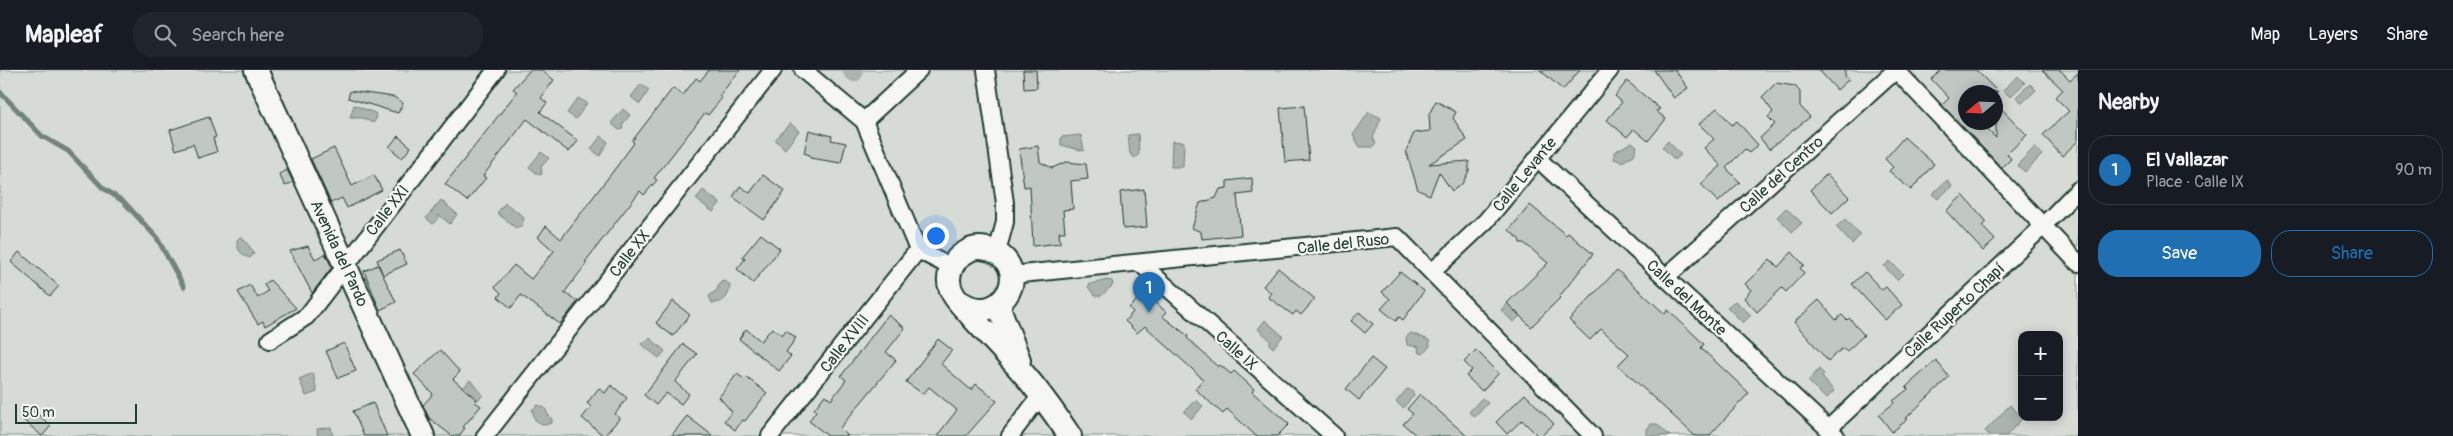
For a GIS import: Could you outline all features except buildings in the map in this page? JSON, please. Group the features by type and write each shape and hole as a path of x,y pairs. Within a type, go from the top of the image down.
{"street":[{"name":"Avenida del Pardo","path":"256,70 423,436"},
{"name":"Calle XXI","path":"270,340 307,316 496,70"},
{"name":"Calle XX","path":"486,436 773,70"},
{"path":"803,70 864,121 918,250 952,267"},
{"path":"864,121 919,70"},
{"path":"986,70 1005,203 1005,222 997,252"},
{"name":"Calle Levante","path":"1432,272 1486,220 1610,70"},
{"path":"1896,70 2078,263"},
{"name":"Calle del Centro","path":"1666,277 1896,70"},
{"name":"Calle del Monte","path":"1537,158 1832,432"},
{"name":"Calle Ruperto Chapí","path":"1832,432 2078,190"},
{"name":"Calle del Ruso","path":"1011,274 1397,237 1593,436"},
{"path":"960,302 968,308 988,309 998,305 1006,297 1011,286 1011,274 1006,262 997,252 984,248 971,249 959,256 952,267 950,286 960,302 1024,373 1070,436"},
{"name":"Calle XVIII","path":"770,436 918,250"},
{"name":"Calle IX","path":"1140,263 1334,436"},
{"path":"998,305 1024,373"},
{"path":"1010,436 1041,395"}],"shaded area":[{"path":"0,70 2078,70 2078,436 0,436"},
{"path":"2018,76 2025,83 2010,97 2003,90"},
{"path":"641,84 649,90 640,104 631,97"},
{"path":"2030,84 2036,90 2022,103 2016,97"},
{"path":"578,98 587,103 576,119 567,113"},
{"path":"354,105 375,113 377,118 373,123 363,118 350,118"},
{"path":"623,109 630,115 622,125 623,129 619,130 611,123"},
{"path":"1369,112 1381,118 1373,138 1376,143 1373,147 1360,147 1353,135"},
{"path":"790,123 799,131 785,149 775,140"},
{"path":"1138,134 1139,154 1135,158 1130,154 1128,135"},
{"path":"1081,135 1084,151 1061,145 1061,137"},
{"path":"601,136 608,142 600,156 591,149"},
{"path":"1172,141 1184,142 1183,167 1171,167"},
{"path":"1668,141 1681,155 1675,160 1662,147"},
{"path":"1632,142 1637,146 1634,155 1622,162 1614,159 1614,152"},
{"path":"2035,147 2042,155 2025,172 2017,165"},
{"path":"541,152 549,158 541,167 542,174 539,175 529,167"},
{"path":"1947,180 1952,186 1938,199 1932,194"},
{"path":"703,190 720,203 713,212 696,199"},
{"path":"441,200 457,214 450,224 439,215 433,224 426,218"},
{"path":"505,203 524,217 522,226 516,228 497,213"},
{"path":"1786,208 1802,223 1792,232 1777,217"},
{"path":"1845,219 1860,235 1852,244 1836,227"},
{"path":"241,236 253,251 254,254 250,258 242,254 239,249 237,240"},
{"path":"1890,261 1903,274 1897,280 1884,266"},
{"path":"1108,280 1112,281 1113,285 1101,296 1095,296 1088,287 1090,284"},
{"path":"725,281 730,285 727,296 723,301 712,303 709,296 717,290 720,282"},
{"path":"1735,301 1751,315 1743,323 1727,307"},
{"path":"1507,303 1520,316 1513,322 1501,310"},
{"path":"1265,320 1283,336 1273,348 1270,345 1270,340 1258,329"},
{"path":"1411,333 1429,340 1430,346 1423,354 1418,352 1419,347 1407,345 1406,337"},
{"path":"650,338 665,351 659,358 641,344"},
{"path":"1819,369 1824,374 1822,377 1834,391 1826,399 1808,381"},
{"path":"313,373 317,392 306,396 299,379"},
{"path":"470,380 483,395 478,400 463,388"},
{"path":"1407,389 1412,391 1414,395 1403,408 1396,402"},
{"path":"1482,398 1488,403 1475,417 1469,412"},
{"path":"1195,400 1203,406 1192,419 1184,412"},
{"path":"538,405 545,408 552,419 552,423 544,425 535,420 532,410"},
{"path":"2010,405 2018,413 2018,421 2020,421 2006,436 1991,436 1985,431"},
{"path":"1651,424 1657,424 1670,436 1647,436 1647,429"},
{"path":"331,427 333,436 318,436 317,429"}],"waterway":[{"path":"851,70 854,73"},
{"path":"0,92 42,136 68,151 103,188 124,202 157,238 184,287"}],"place":[{"name":"El Vallazar","path":"1149,313"}]}
